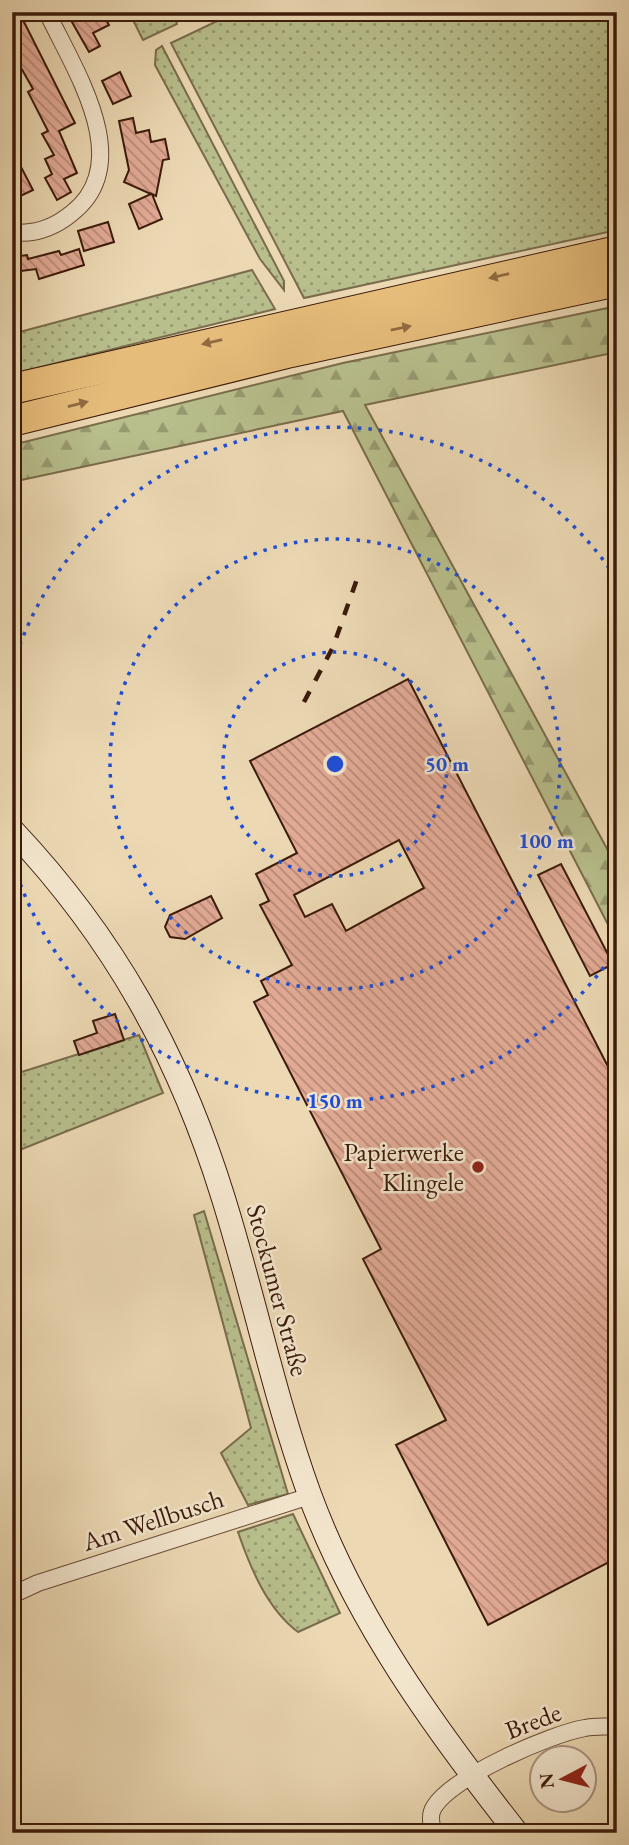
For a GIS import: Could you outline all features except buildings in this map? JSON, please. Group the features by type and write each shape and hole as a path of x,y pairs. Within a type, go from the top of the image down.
{"highway":[{"path":"12,389 285,339 617,251"},
{"path":"328,329 617,281"},
{"path":"12,421 285,339"}],"main road":[{"name":"Stockumer Straße","path":"12,830 69,893 120,964 171,1059 224,1199 271,1373 310,1496 358,1598 404,1679 472,1778 517,1833"}],"street":[{"path":"12,232 47,228 75,211 86,199 100,166 99,128 47,12"},
{"name":"Am Wellbusch","path":"12,1595 38,1583 310,1496"},
{"name":"Brede","path":"472,1778 535,1743 584,1728 617,1726"},
{"path":"434,1833 431,1821 434,1807 446,1794 472,1778"}],"green space":[{"path":"129,12 173,12 177,24 143,40"},
{"path":"236,12 617,12 617,230 304,298 171,43"},
{"path":"162,46 284,281 284,290 260,259 155,65 156,50"},
{"path":"252,270 275,309 12,374 12,334"},
{"path":"617,306 617,352 365,405 617,867 617,942 343,411 12,482 12,445 343,363"},
{"path":"139,1035 163,1093 12,1153 12,1075"},
{"path":"204,1211 288,1494 248,1505 221,1453 251,1428 194,1215"},
{"path":"293,1514 340,1613 298,1632 277,1612 261,1586 238,1532"}],"railway":[{"path":"304,702 333,647 357,579"}],"place":[{"name":"Papierwerke Klingele","path":"478,1167"}]}
